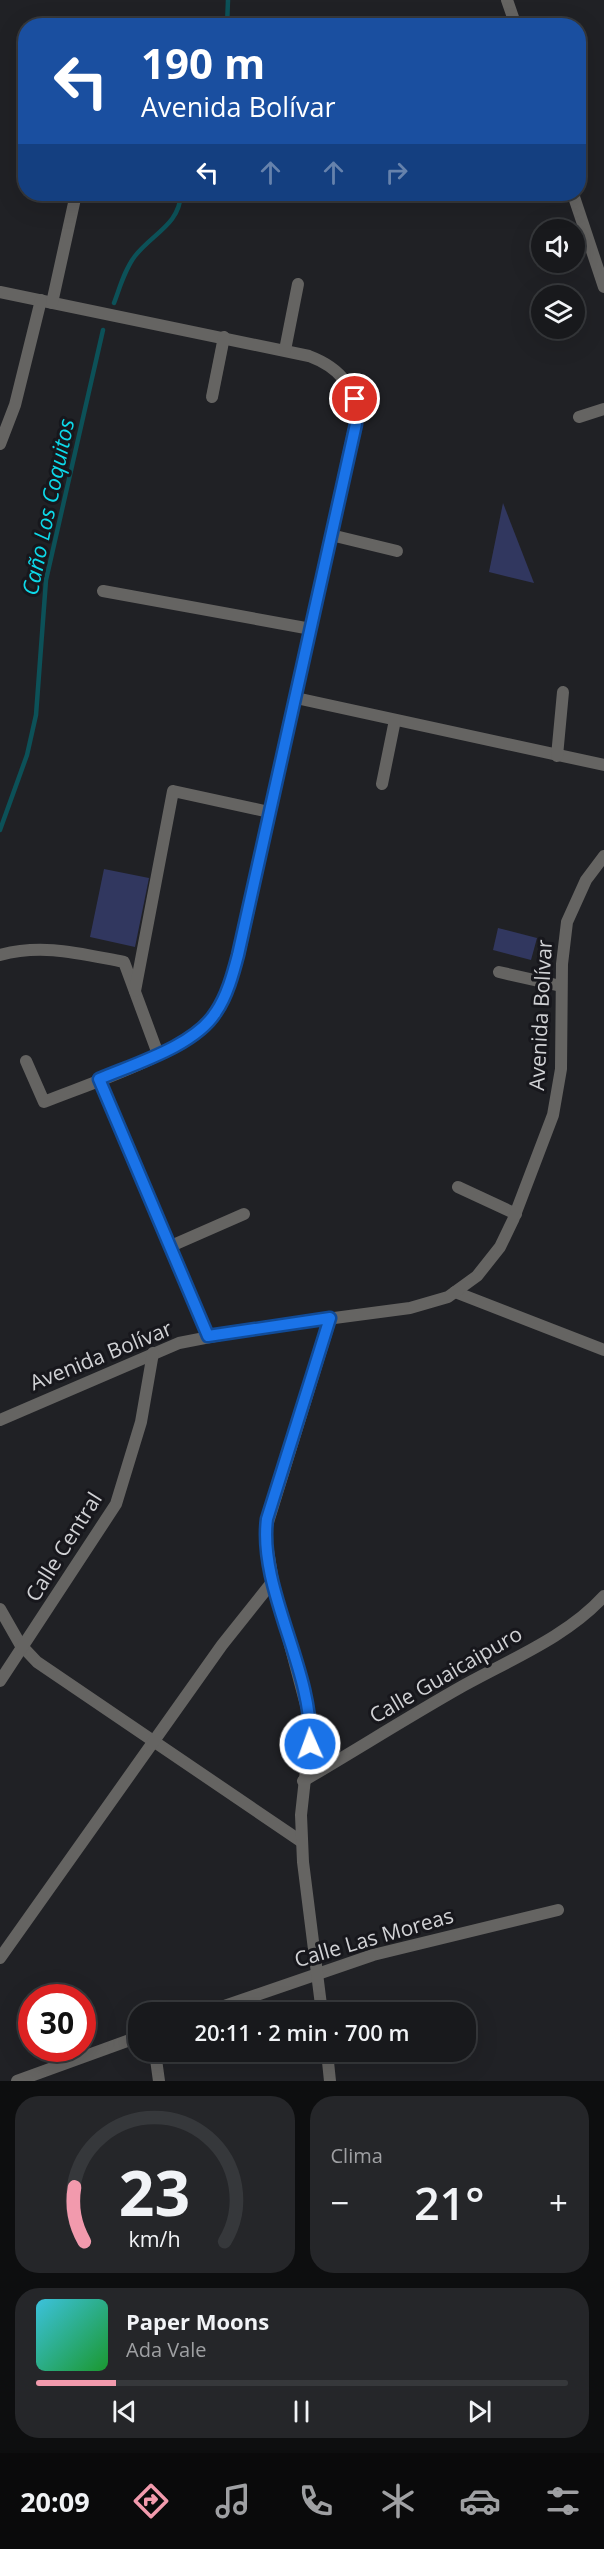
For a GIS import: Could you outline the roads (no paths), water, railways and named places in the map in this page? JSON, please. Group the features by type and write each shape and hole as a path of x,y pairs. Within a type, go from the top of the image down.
{"street":[{"path":"507,0 513,18"},
{"path":"0,444 15,405 74,201"},
{"path":"575,201 604,287"},
{"path":"285,350 298,284"},
{"path":"0,292 285,350 327,363 341,375 355,399 356,424 238,955 216,1012 197,1032 158,1054 44,1102 26,1061"},
{"path":"212,397 224,337"},
{"path":"579,417 604,409"},
{"path":"331,535 397,550"},
{"path":"103,591 311,629"},
{"path":"557,756 563,692"},
{"path":"296,698 604,765"},
{"path":"382,784 395,720"},
{"path":"135,991 173,791 269,812"},
{"name":"Avenida Bolívar","path":"0,1420 153,1353 208,1336 410,1308 433,1302 455,1292 488,1265 516,1215 542,1149 558,1092 561,1069 561,986 563,943 567,922 586,880 604,856"},
{"path":"0,955 30,948 52,948 124,962 158,1054"},
{"path":"499,972 561,986"},
{"path":"99,1079 208,1336"},
{"path":"458,1187 516,1215"},
{"path":"171,1246 244,1214"},
{"path":"455,1292 499,1307 604,1350"},
{"path":"321,2002 302,1842 303,1780 310,1744 310,1717 273,1581 265,1532 267,1519 330,1318"},
{"name":"Calle Central","path":"0,1681 116,1504 141,1422 153,1353"},
{"path":"0,1958 222,1645 273,1581"},
{"name":"Calle Guaicaipuro","path":"303,1780 442,1697 557,1634 578,1621 604,1596"},
{"path":"1,1616 37,1662 302,1842"},
{"name":"Calle Las Moreas","path":"236,2002 400,1948 558,1910"},
{"path":"17,2081 128,2041"},
{"path":"156,2062 159,2081"},
{"path":"328,2062 330,2081"}],"waterway":[{"name":"Caño Los Coquitos","path":"227,18 228,0"},
{"name":"Caño Los Coquitos","path":"114,303 131,261 176,214 180,201"},
{"name":"Caño Los Coquitos","path":"0,830 27,755 36,715 46,580 103,330"}]}
